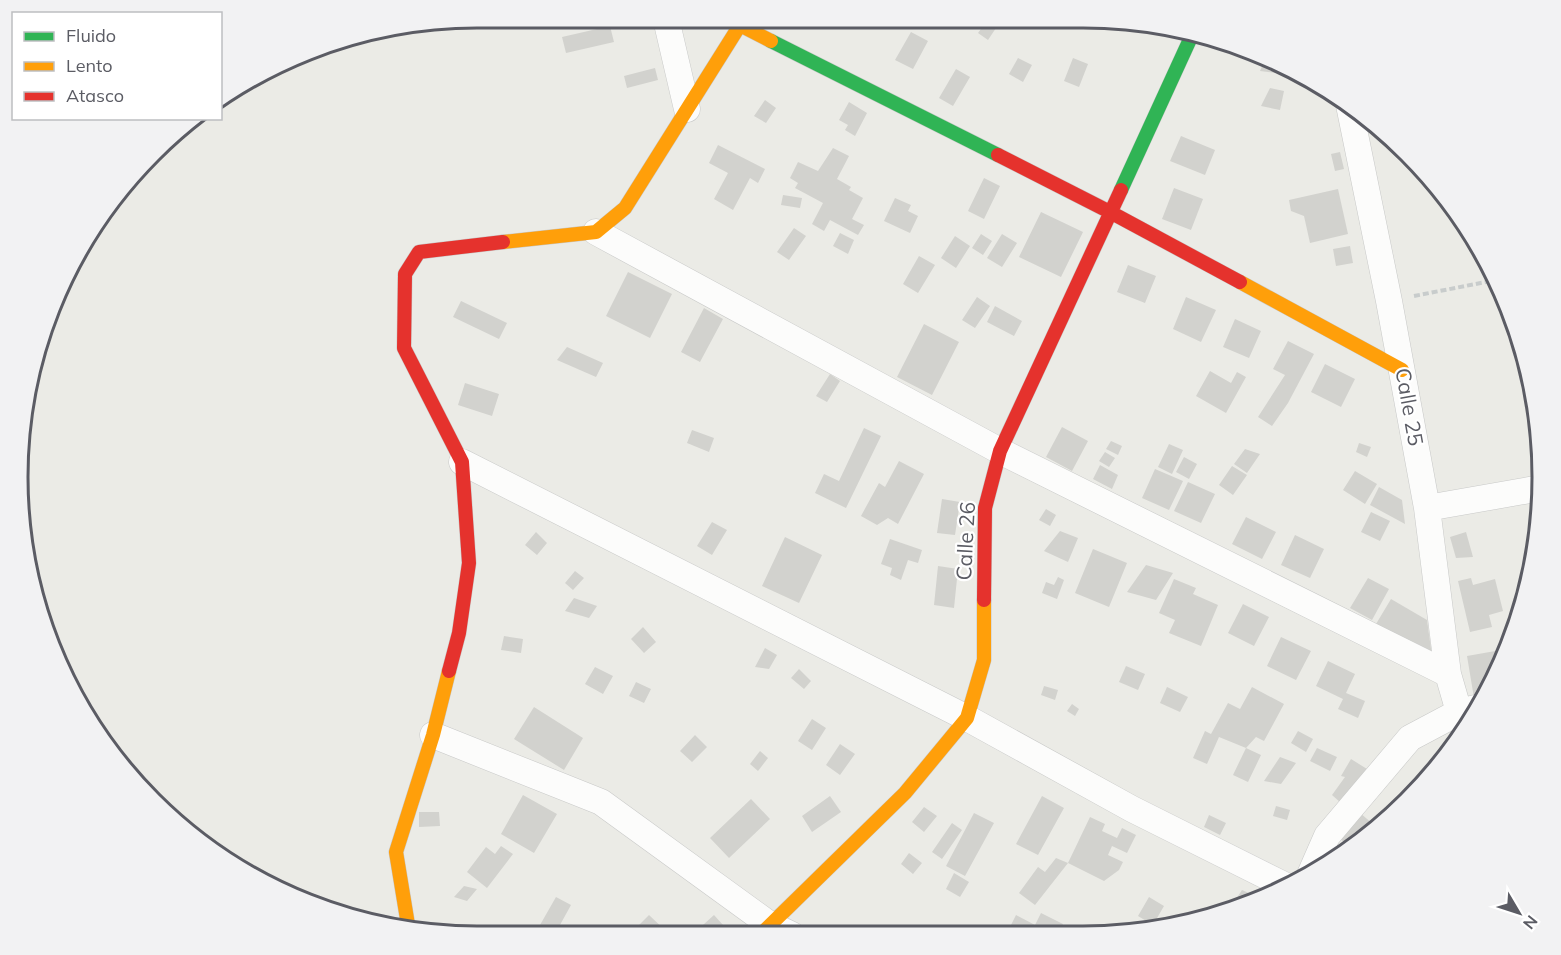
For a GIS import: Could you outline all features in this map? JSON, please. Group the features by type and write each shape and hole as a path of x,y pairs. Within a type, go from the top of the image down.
{"street":[{"path":"668,28 687,109"},
{"path":"407,921 396,852 433,735 459,633 469,563 462,462 404,348 405,274 419,252 596,232 625,208 738,28"},
{"path":"746,28 1110,212 1402,370"},
{"name":"Calle 26","path":"779,926 905,793 967,718 984,660 985,508 1000,451 1189,41"},
{"name":"Calle 25","path":"1351,117 1389,301 1427,508 1448,674 1466,712"},
{"path":"596,232 1000,451 1448,674"},
{"path":"462,462 967,718 1132,809 1278,882"},
{"path":"1427,508 1532,490"},
{"path":"1316,861 1327,836 1410,738 1463,717"},
{"path":"433,735 601,802 767,926"}],"path":[{"path":"1389,301 1487,282"}],"building":[{"path":"610,28 614,42 566,53 562,37"},
{"path":"982,28 996,28 988,40 978,33"},
{"path":"911,32 928,41 913,69 895,60"},
{"path":"1018,58 1032,65 1023,82 1009,74"},
{"path":"1073,58 1088,64 1079,87 1064,81"},
{"path":"1262,66 1277,73 1277,73 1260,71"},
{"path":"655,68 658,80 627,88 624,76"},
{"path":"956,69 970,77 953,106 939,98"},
{"path":"1270,88 1284,91 1280,110 1261,106"},
{"path":"765,100 776,108 766,123 754,116"},
{"path":"849,102 867,113 855,136 845,130 848,125 839,120"},
{"path":"1181,136 1215,150 1205,175 1170,161"},
{"path":"718,145 765,169 758,183 750,178 733,210 714,199 728,173 709,163"},
{"path":"833,148 849,156 837,179 851,187 849,190 863,198 852,219 864,225 858,235 830,220 824,231 812,224 823,203 795,188 798,183 790,178 798,162 818,171"},
{"path":"1340,152 1344,169 1335,171 1331,154"},
{"path":"984,178 1000,186 984,219 968,211"},
{"path":"1174,188 1203,199 1191,230 1162,219"},
{"path":"1338,189 1348,234 1310,243 1304,216 1291,211 1289,200"},
{"path":"783,195 802,198 800,208 781,205"},
{"path":"895,198 911,205 908,211 918,216 910,233 884,221"},
{"path":"1041,212 1083,232 1061,277 1019,257"},
{"path":"794,228 806,236 789,260 777,252"},
{"path":"840,233 854,240 848,254 833,246"},
{"path":"981,234 992,241 983,255 972,248"},
{"path":"1002,234 1017,243 1002,267 987,258"},
{"path":"955,236 970,246 956,268 941,258"},
{"path":"1350,246 1353,263 1336,266 1333,249"},
{"path":"919,256 935,265 918,293 903,284"},
{"path":"1128,265 1156,276 1145,303 1117,292"},
{"path":"628,272 672,294 650,338 606,316"},
{"path":"977,297 990,306 975,328 962,320"},
{"path":"1186,297 1216,310 1201,342 1173,329"},
{"path":"461,301 507,323 499,339 453,317"},
{"path":"995,306 1022,321 1014,336 987,322"},
{"path":"704,308 723,319 700,362 681,352"},
{"path":"1235,319 1261,331 1249,358 1223,347"},
{"path":"924,324 959,342 932,395 897,377"},
{"path":"1288,341 1314,354 1288,403 1272,426 1258,417 1285,375 1273,369"},
{"path":"567,347 603,363 596,377 557,360"},
{"path":"1325,364 1355,379 1341,407 1311,392"},
{"path":"1210,371 1231,383 1237,372 1246,377 1226,413 1196,396"},
{"path":"830,374 840,381 827,402 816,396"},
{"path":"465,383 499,394 492,416 458,405"},
{"path":"1062,427 1088,441 1072,471 1046,457"},
{"path":"864,428 881,436 846,508 815,493 824,474 839,481"},
{"path":"692,430 714,438 709,452 687,443"},
{"path":"1111,441 1122,446 1118,455 1106,449"},
{"path":"1359,443 1371,447 1367,457 1356,452"},
{"path":"1169,444 1183,450 1172,474 1158,467"},
{"path":"1245,449 1260,454 1247,473 1234,464"},
{"path":"1105,452 1115,458 1109,467 1099,461"},
{"path":"1184,457 1197,464 1189,479 1176,472"},
{"path":"899,461 924,474 898,524 888,518 877,525 861,516 879,483 885,487"},
{"path":"1100,465 1118,475 1112,489 1093,479"},
{"path":"1232,466 1247,475 1233,495 1219,485"},
{"path":"1155,469 1183,481 1169,510 1142,498"},
{"path":"1355,471 1377,484 1365,504 1343,490"},
{"path":"1188,482 1215,494 1201,523 1174,511"},
{"path":"1379,487 1402,500 1405,524 1370,505"},
{"path":"942,499 960,502 955,535 937,533"},
{"path":"1046,509 1056,515 1050,526 1039,520"},
{"path":"1371,512 1390,521 1380,541 1361,532"},
{"path":"1246,517 1276,532 1262,559 1232,544"},
{"path":"712,522 727,530 712,555 697,546"},
{"path":"1060,531 1078,538 1068,562 1044,551"},
{"path":"536,532 547,543 537,555 525,545"},
{"path":"1466,532 1473,557 1456,558 1450,537"},
{"path":"1295,535 1324,549 1310,578 1281,565"},
{"path":"785,537 822,555 799,603 762,586"},
{"path":"890,539 922,550 918,563 908,560 901,580 890,575 892,568 881,564"},
{"path":"1093,549 1127,563 1109,607 1075,593"},
{"path":"1146,565 1173,573 1156,600 1127,592"},
{"path":"938,566 958,569 954,608 934,605"},
{"path":"575,571 584,578 573,590 565,583"},
{"path":"1058,577 1064,580 1057,599 1042,593 1046,582 1054,585"},
{"path":"1368,578 1389,589 1372,620 1350,608"},
{"path":"1471,578 1473,585 1495,579 1503,611 1489,615 1492,627 1470,632 1458,581"},
{"path":"1174,579 1196,588 1193,594 1218,605 1201,646 1169,633 1175,620 1159,613"},
{"path":"574,598 597,606 589,618 565,611"},
{"path":"1391,599 1427,620 1432,656 1376,624"},
{"path":"1243,604 1269,617 1254,646 1228,633"},
{"path":"643,627 656,642 644,653 631,639"},
{"path":"504,636 523,639 521,653 501,650"},
{"path":"1281,637 1311,651 1296,680 1267,666"},
{"path":"765,648 777,655 769,669 755,667"},
{"path":"1497,651 1474,698 1474,698 1467,656"},
{"path":"1328,661 1355,674 1346,693 1365,701 1358,718 1338,709 1343,699 1316,686"},
{"path":"1126,666 1145,674 1138,690 1119,682"},
{"path":"595,667 613,676 603,694 585,684"},
{"path":"799,669 811,681 804,689 791,678"},
{"path":"636,682 651,689 644,703 629,696"},
{"path":"1044,686 1058,690 1055,700 1041,695"},
{"path":"1167,687 1188,697 1180,712 1160,703"},
{"path":"1252,687 1284,704 1264,741 1256,737 1246,748 1219,737 1207,764 1193,758 1205,731 1211,734 1228,703 1240,709"},
{"path":"1072,704 1079,709 1075,716 1067,711"},
{"path":"534,707 583,738 564,770 514,739"},
{"path":"812,719 826,728 812,750 798,741"},
{"path":"1298,731 1313,739 1306,752 1291,743"},
{"path":"695,735 707,747 692,762 680,751"},
{"path":"840,744 855,754 840,775 826,765"},
{"path":"1246,748 1261,755 1248,782 1233,775"},
{"path":"1317,748 1337,757 1330,771 1310,761"},
{"path":"760,751 768,758 758,771 750,764"},
{"path":"1280,757 1296,763 1281,784 1264,781"},
{"path":"1351,759 1367,769 1341,803 1332,795 1345,777 1341,776"},
{"path":"523,795 557,814 534,853 501,834"},
{"path":"830,796 841,812 812,832 802,816"},
{"path":"1042,796 1064,808 1038,855 1016,844"},
{"path":"751,799 770,819 729,858 710,838"},
{"path":"1276,806 1290,810 1287,820 1273,816"},
{"path":"924,807 937,816 924,832 912,822"},
{"path":"419,812 439,812 440,826 419,827"},
{"path":"974,813 994,823 965,876 946,866"},
{"path":"1360,813 1371,822 1345,843 1339,838"},
{"path":"1209,815 1226,823 1220,835 1204,827"},
{"path":"1090,817 1105,824 1102,831 1117,838 1122,828 1136,835 1127,853 1112,846 1108,855 1123,862 1119,870 1104,881 1068,863"},
{"path":"952,823 962,830 942,859 932,852"},
{"path":"501,846 513,854 487,888 467,872 486,847 495,854"},
{"path":"909,853 922,863 913,874 901,864"},
{"path":"1056,858 1068,863 1035,905 1019,893 1038,867 1045,872"},
{"path":"954,873 969,882 960,897 946,889"},
{"path":"464,886 477,889 467,901 454,897"},
{"path":"1242,890 1251,894 1236,900"},
{"path":"556,897 571,905 559,926 540,925"},
{"path":"1149,897 1164,906 1156,921 1148,922 1138,916"},
{"path":"1041,913 1063,924 1062,926 1010,926 1016,915 1035,925"},
{"path":"649,915 661,926 638,926"},
{"path":"714,915 723,925 722,926 702,926"}],"traffic: fast":[{"path":"771,41 998,155"},
{"path":"1121,190 1189,41"}],"traffic: slow":[{"path":"503,242 596,232 625,208 738,28"},
{"path":"746,28 771,41"},
{"path":"1240,282 1402,370"},
{"path":"769,926 905,793 967,718 984,660 984,600"},
{"path":"407,921 396,852 433,735 449,671"}],"traffic: jam":[{"path":"998,155 1240,282"},
{"path":"984,600 985,508 1000,451 1121,190"},
{"path":"449,671 459,633 469,563 462,462 404,348 405,274 419,252 503,242"}]}
